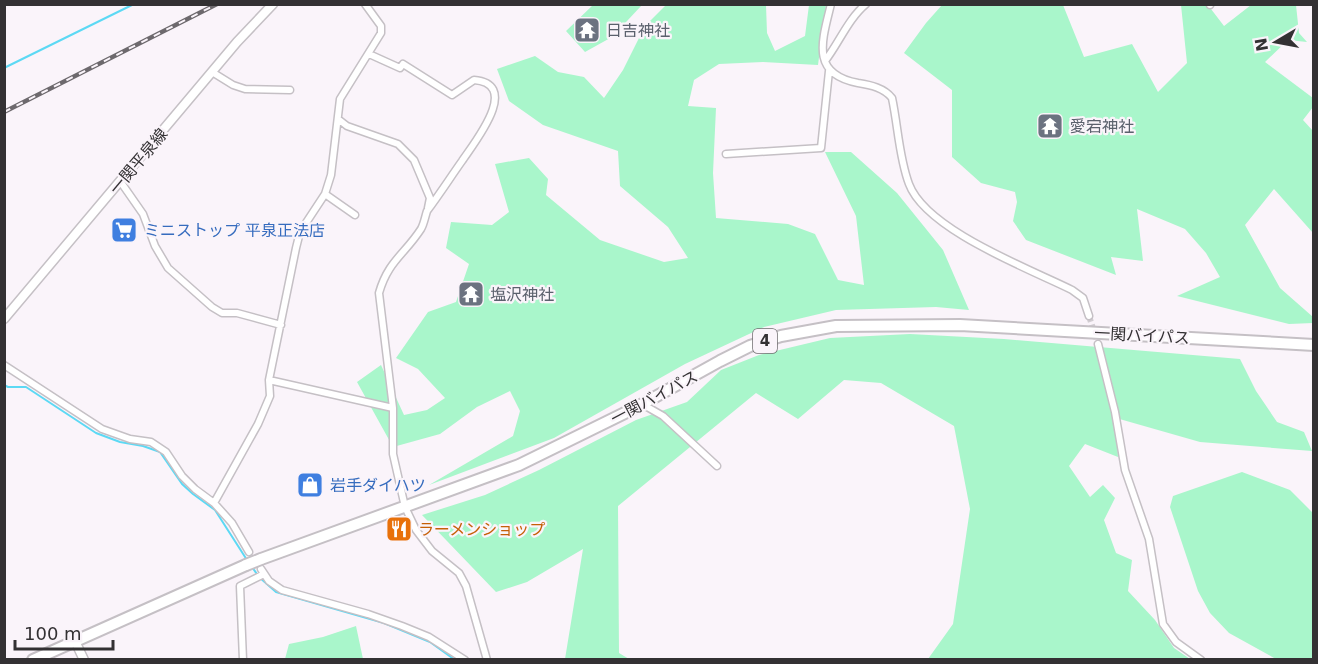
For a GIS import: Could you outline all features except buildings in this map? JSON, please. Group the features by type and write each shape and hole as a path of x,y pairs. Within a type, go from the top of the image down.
{"highway":[{"name":"一関バイパス","path":"33,660 246,565 262,567 405,507 519,465 642,404 750,346 781,336 836,326 960,325 1314,345"}],"main road":[{"name":"一関平泉線","path":"4,319 212,72 273,4"},
{"path":"75,640 84,660"}],"street":[{"path":"214,503 258,424 270,396 269,380 300,232 325,194 331,175 340,99 381,33 381,26 365,4"},
{"path":"831,4 821,48 825,61 830,71 838,77 871,85 887,92 892,98 909,184 916,198 924,207 971,242 1072,290 1083,298 1089,316"},
{"path":"825,61 838,45 857,12 866,4"},
{"path":"369,54 400,68 403,64 452,95 474,80 492,86 495,96 490,120 427,211"},
{"path":"726,154 821,148 830,71"},
{"path":"212,72 233,85 246,89 290,90"},
{"path":"338,119 347,126 398,144 414,160 430,198 421,229 394,261 382,282 379,293 393,408 393,454 405,507 416,530 432,551 459,573 466,586 487,660"},
{"path":"120,182 143,214 155,246 168,268 222,313 237,313 280,324"},
{"path":"325,194 355,215"},
{"path":"1098,344 1116,412 1125,470 1149,539 1164,624 1176,642 1201,660"},
{"path":"4,365 102,429 130,439 152,442 166,452 188,483 214,503 232,524 249,552"},
{"path":"269,380 393,408"},
{"path":"642,404 663,416 717,466"},
{"path":"243,660 240,586 262,567 269,581 282,590 321,599 402,626 429,637 465,660"}],"green space":[{"path":"593,5 642,5 612,37 585,52 566,31"},
{"path":"666,5 766,5 767,33 775,51 805,36 809,5 826,5 818,65 763,62 719,64 694,80 688,106 716,108 713,173 716,218 788,224 815,234 838,280 864,285 856,216 825,152 851,152 897,193 943,250 969,310 936,307 836,310 764,327 685,364 554,438 429,485 513,436 520,411 510,391 477,407 440,434 393,447 357,382 381,365 404,415 427,410 445,398 418,369 396,358 428,312 456,302 469,264 446,248 451,222 492,225 509,212 495,164 529,158 548,179 546,195 600,240 664,262 688,258 668,227 620,186 618,151 543,125 509,101 497,69 535,56 558,72 584,77 604,98 623,70 645,26"},
{"path":"942,5 1063,5 1084,57 1132,44 1158,92 1187,63 1181,5 1216,5 1211,9 1224,26 1251,5 1296,5 1299,33 1307,42 1288,40 1265,62 1313,98 1313,107 1303,120 1313,131 1313,233 1274,189 1245,225 1280,288 1313,317 1313,323 1289,324 1177,296 1220,277 1206,253 1185,229 1137,209 1143,261 1111,257 1116,275 1026,240 1013,221 1017,202 1015,192 981,183 952,157 952,90 904,53"},
{"path":"910,334 1004,339 1240,359 1256,391 1277,422 1304,432 1312,451 1200,442 1116,418 1118,457 1085,444 1069,466 1090,497 1103,485 1115,498 1104,520 1116,553 1132,560 1128,591 1155,620 1174,648 1190,659 928,659 953,624 970,509 954,426 881,383 844,380 798,419 756,393 618,506 619,653 629,659 565,659 583,549 527,582 496,592 422,515 485,495 636,420 687,402 721,370 759,355 830,338"},
{"path":"1242,472 1290,490 1313,513 1313,659 1276,659 1229,633 1210,613 1198,591 1170,507 1173,496"},
{"path":"356,626 363,659 285,659 289,644 323,637"}],"waterway":[{"path":"4,68 134,4"},
{"path":"4,385 26,387 96,433 160,452 182,484 215,510 247,560"},
{"path":"252,567 259,577 276,592 384,623 430,642 455,660"}],"tunnel":[{"path":"1089,316 1098,344"}],"railway":[{"path":"4,112 217,4"}],"place":[{"name":"日吉神社","path":"587,30"},
{"name":"愛宕神社","path":"1050,126"},
{"name":"ミニストップ 平泉正法店","path":"124,230"},
{"name":"塩沢神社","path":"471,294"},
{"name":"岩手ダイハツ","path":"310,485"},
{"name":"ラーメンショップ","path":"399,529"}]}
